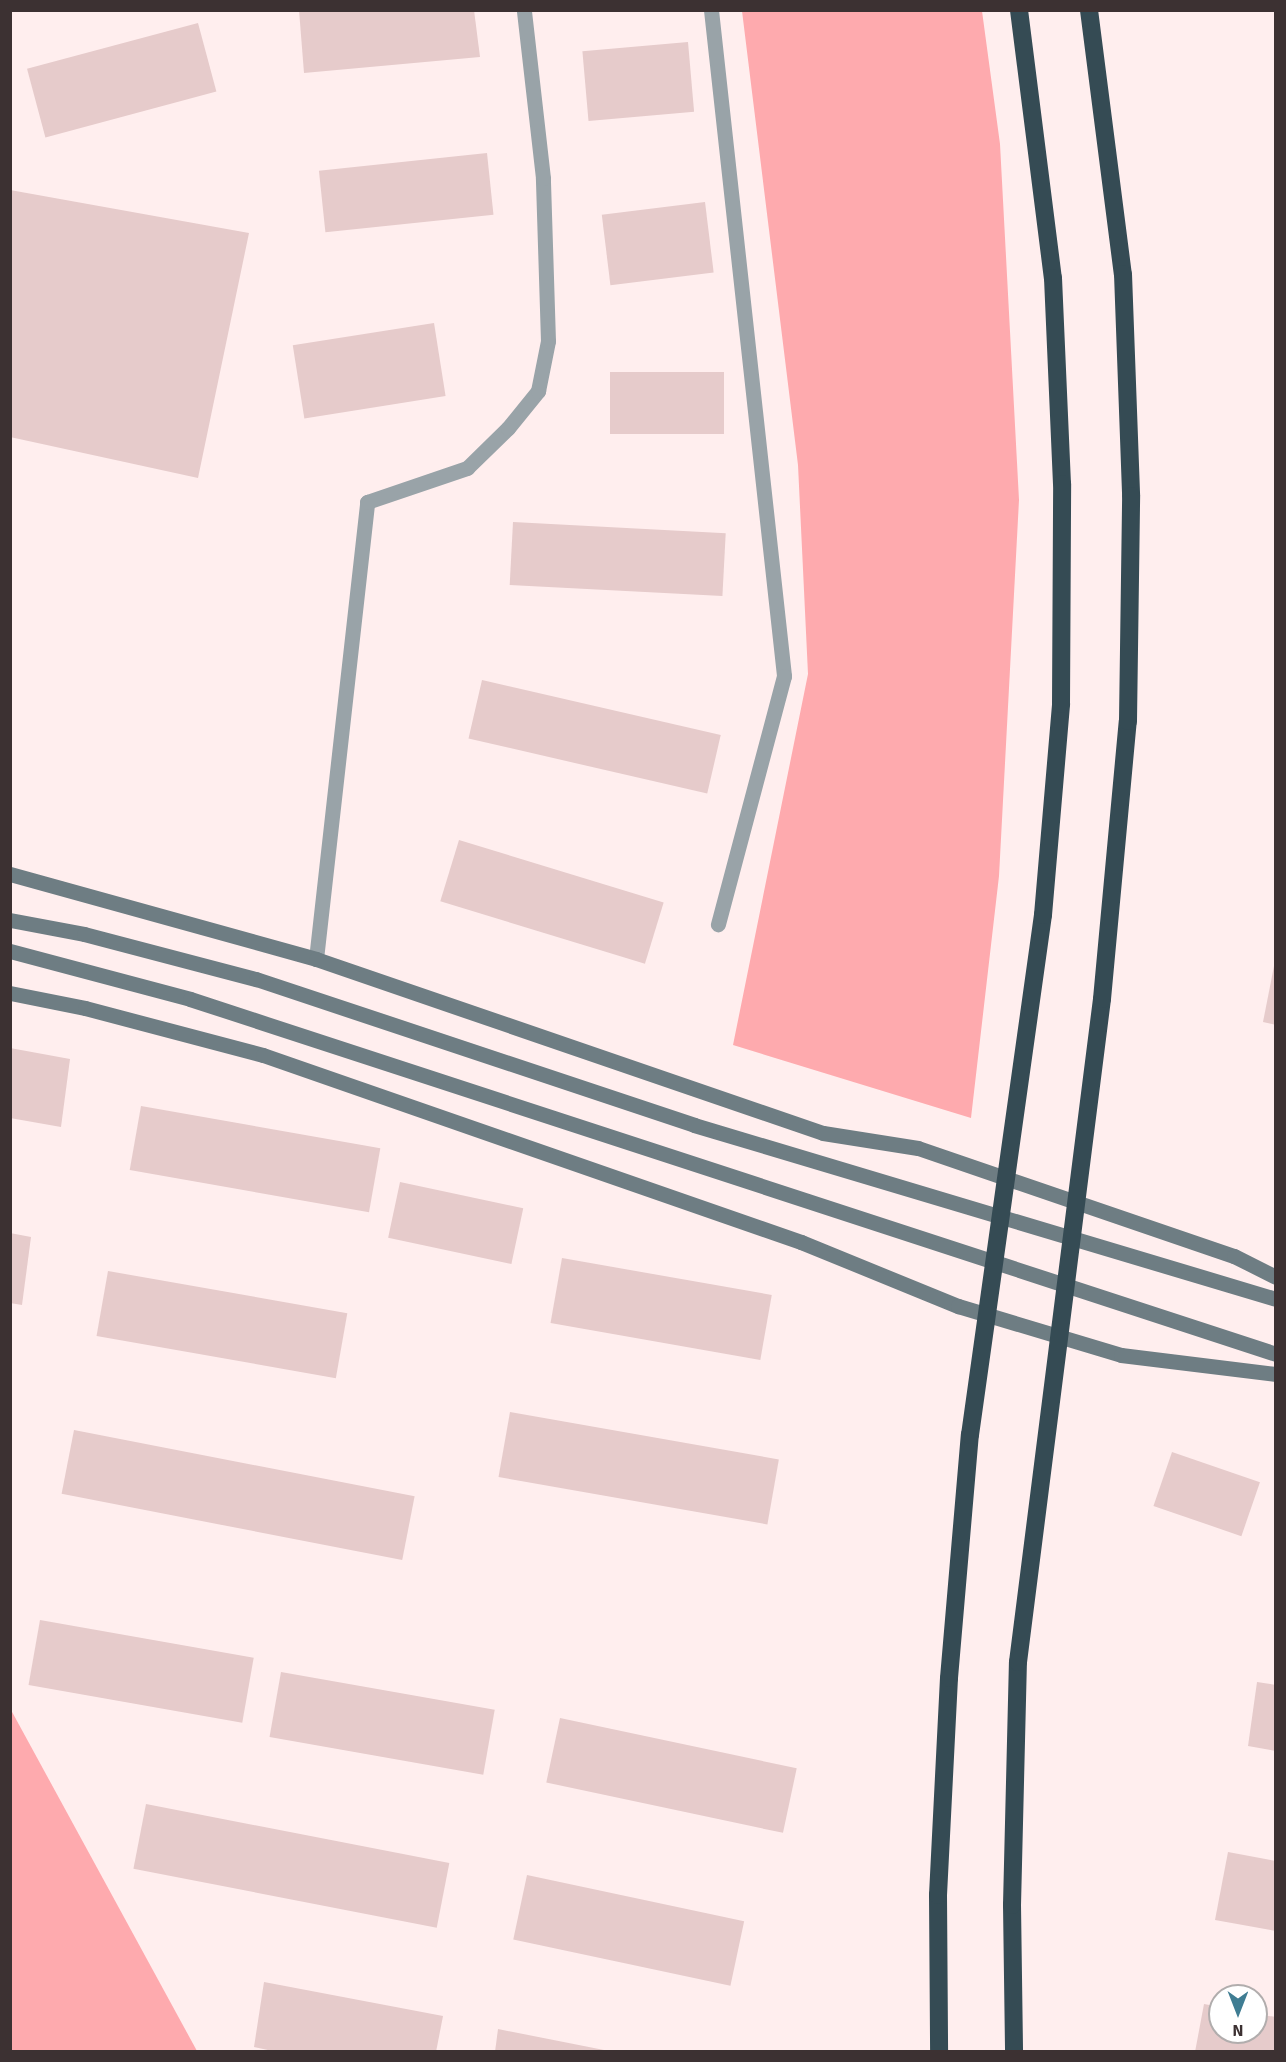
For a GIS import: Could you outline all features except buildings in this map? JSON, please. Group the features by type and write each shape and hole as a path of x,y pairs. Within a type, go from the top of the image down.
{"highway":[{"path":"939,2052 938,1895 949,1678 970,1435 1043,915 1061,704 1062,484 1053,278 1019,10"},
{"path":"1014,2052 1012,1905 1018,1662 1102,999 1128,721 1131,496 1123,274 1089,10"}],"main road":[{"path":"10,874 316,959 823,1133 918,1148 1234,1256 1275,1277"},
{"path":"10,920 84,934 256,979 694,1125 1275,1299"},
{"path":"10,951 190,999 1275,1354"},
{"path":"10,993 85,1008 263,1055 801,1242 958,1306 1066,1339 1121,1355 1275,1374"}],"street":[{"path":"316,959 367,502 467,468 508,428 538,391 548,341 543,190 524,10"},
{"path":"711,10 784,676 718,924"}],"shaded area":[{"path":"742,11 982,11 1000,144 1019,500 999,876 971,1118 733,1045 808,674 798,465"},
{"path":"11,1710 197,2051 11,2051"}]}
